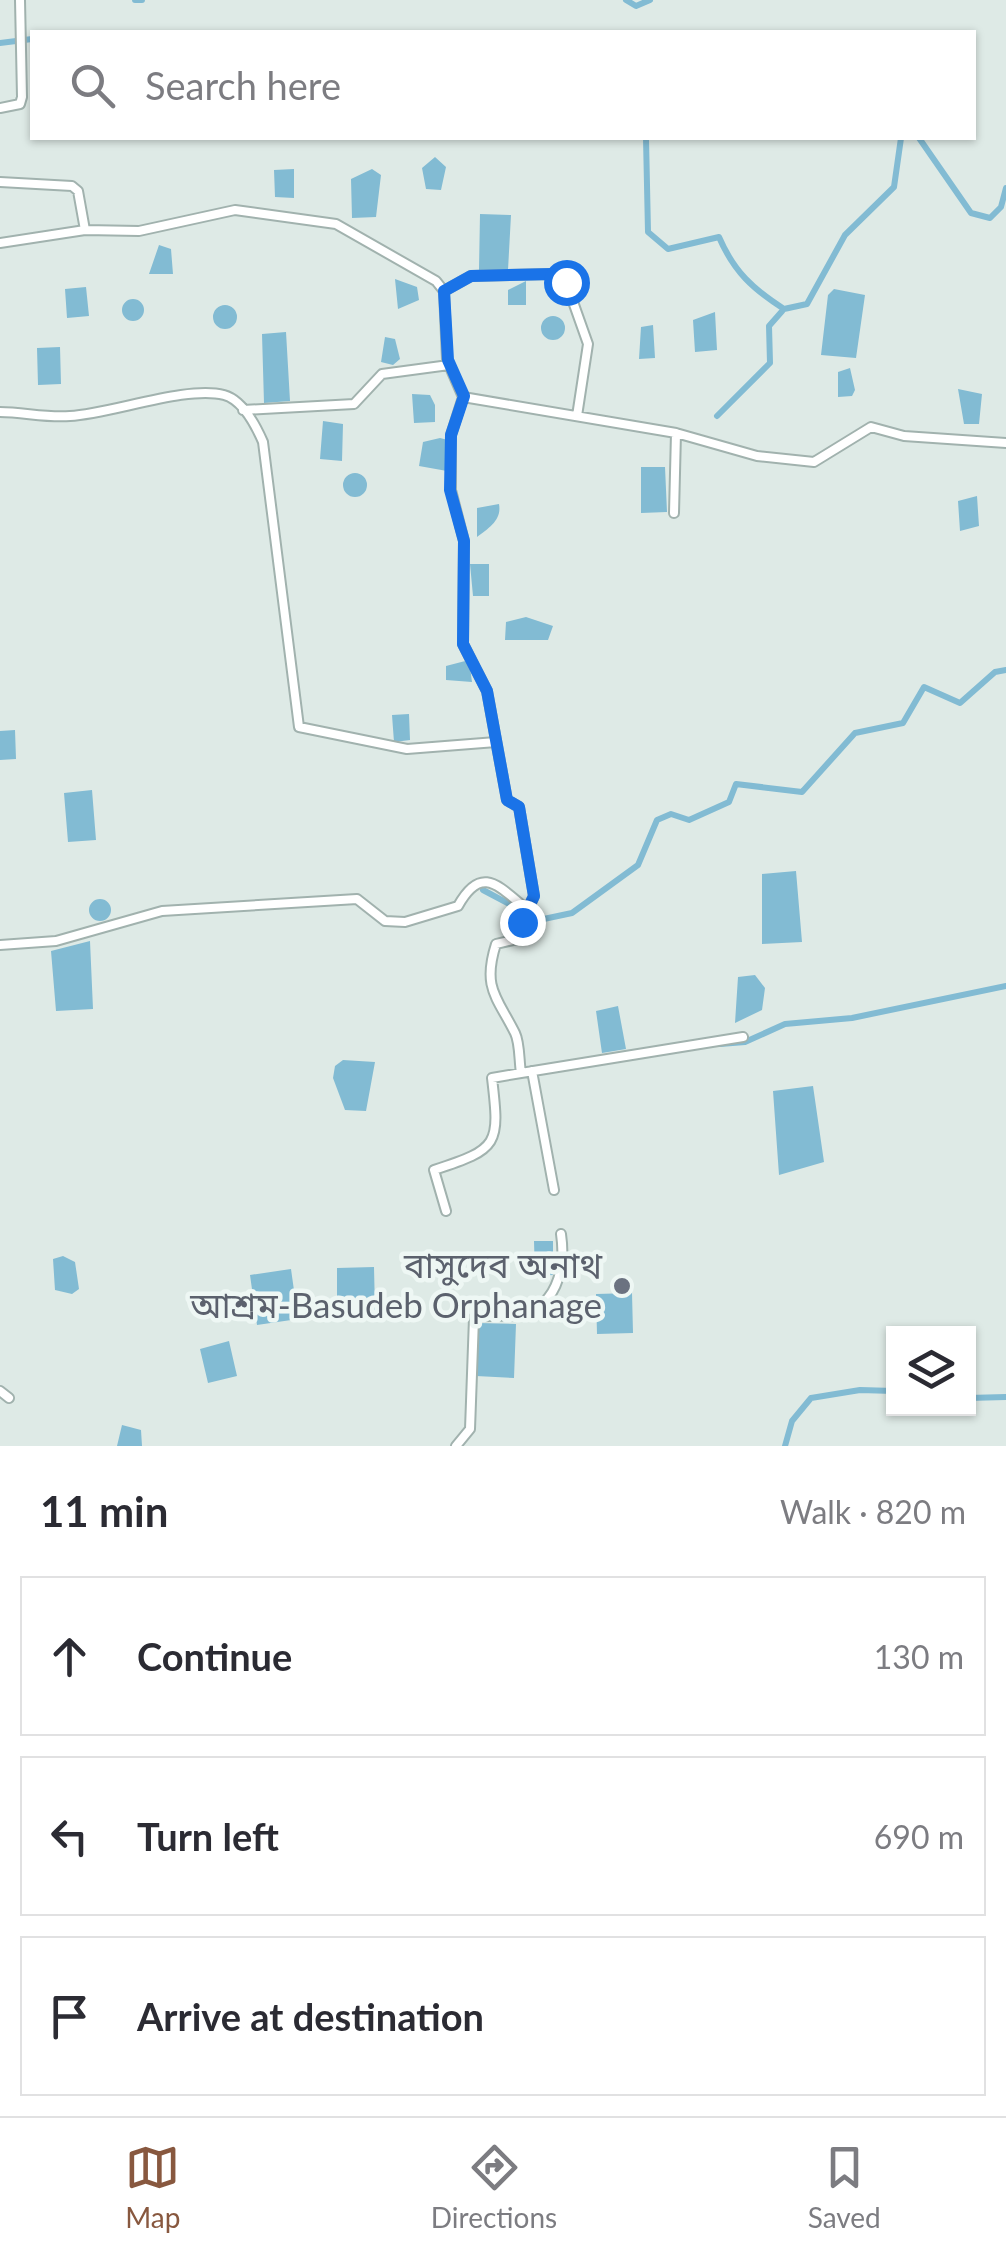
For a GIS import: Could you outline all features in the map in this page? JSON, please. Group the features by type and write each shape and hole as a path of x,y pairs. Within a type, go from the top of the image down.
{"street":[{"path":"0,108 22,102 20,0"},
{"path":"0,182 72,186 78,191 85,230"},
{"path":"0,243 85,230 139,231 235,210 336,224 436,281 444,291 450,364 464,396 451,435 450,490 464,541 463,644 487,691 507,800 519,807 534,896 522,922 522,938 496,944 490,962 493,998 516,1034 520,1072"},
{"path":"444,291 471,276 553,274 566,282 589,357 576,416"},
{"path":"244,410 354,404 382,374 450,364"},
{"path":"0,412 70,416 110,412 130,404 223,395 244,410 262,439 299,727 408,748 496,742"},
{"path":"464,396 676,433 757,456 814,462 870,427 904,436 1006,444"},
{"path":"674,513 676,433"},
{"path":"0,945 56,941 162,911 357,898 385,921 405,922 458,906 467,890 482,880 490,881 528,910"},
{"path":"446,1211 434,1170 478,1156 492,1145 498,1129 492,1078 743,1037"},
{"path":"532,1070 554,1190"},
{"path":"456,1446 470,1429 474,1318 533,1311 560,1282 566,1264 561,1234"},
{"path":"0,1392 9,1398"}],"water":[{"path":"435,157 446,167 441,190 426,189 422,168"},
{"path":"294,169 294,198 275,197 274,170"},
{"path":"372,169 381,175 376,217 352,218 351,179"},
{"path":"480,214 511,215 508,270 479,270"},
{"path":"159,245 171,249 173,274 149,274"},
{"path":"395,279 417,287 419,300 398,309"},
{"path":"526,281 526,305 508,305 508,290"},
{"path":"86,287 89,316 67,318 65,289"},
{"path":"834,289 865,295 856,358 821,355 828,295"},
{"path":"129,299 137,299 144,310 137,321 129,321 122,314 122,306"},
{"path":"225,305 237,317 225,329 213,317"},
{"path":"715,312 717,350 695,352 693,320"},
{"path":"553,316 562,319 562,337 553,340 544,337 541,328 544,319"},
{"path":"653,325 655,358 639,359 641,327"},
{"path":"286,332 290,401 264,403 262,334"},
{"path":"385,337 395,339 400,359 393,365 381,362"},
{"path":"60,347 61,384 38,385 37,348"},
{"path":"850,368 855,390 852,396 838,397 838,372"},
{"path":"958,389 982,394 979,424 964,424"},
{"path":"412,394 430,395 435,405 435,422 414,423"},
{"path":"323,421 343,424 342,461 320,459"},
{"path":"448,440 447,471 419,466 423,442"},
{"path":"641,467 665,467 667,512 641,513"},
{"path":"355,473 367,485 355,497 343,485"},
{"path":"977,496 979,526 960,531 958,501"},
{"path":"499,504 497,519 477,537 477,508"},
{"path":"470,564 489,564 489,596 473,596"},
{"path":"526,617 553,626 548,640 505,640 506,622"},
{"path":"469,660 472,682 446,680 446,666"},
{"path":"409,714 410,740 394,742 392,715"},
{"path":"15,730 16,759 0,760 0,731"},
{"path":"92,790 96,840 68,842 64,793"},
{"path":"796,871 802,942 762,944 762,874"},
{"path":"100,899 108,902 108,918 100,921 92,918 89,910 92,902"},
{"path":"90,941 93,1009 56,1011 51,951"},
{"path":"755,975 765,988 762,1010 735,1023 738,977"},
{"path":"618,1006 626,1049 602,1053 596,1011"},
{"path":"343,1060 375,1062 366,1111 345,1110 333,1078 335,1066"},
{"path":"813,1086 824,1162 779,1175 773,1091"},
{"path":"534,1241 553,1241 553,1275 535,1276"},
{"path":"63,1256 75,1262 79,1289 72,1294 55,1290 53,1259"},
{"path":"374,1267 375,1310 337,1311 337,1268"},
{"path":"291,1269 298,1319 257,1325 250,1275"},
{"path":"632,1293 633,1333 597,1334 596,1294"},
{"path":"478,1323 516,1324 514,1378 476,1376"},
{"path":"229,1341 237,1376 208,1383 200,1349"},
{"path":"122,1425 141,1430 142,1446 117,1446"}],"waterway":[{"path":"135,0 142,0"},
{"path":"626,0 636,6 650,0"},
{"path":"0,43 30,39"},
{"path":"646,140 648,232 668,249 719,237 746,279 784,309"},
{"path":"717,416 770,363 769,326 784,309 807,304 845,235 894,187 901,140"},
{"path":"920,140 971,213 990,218 1001,207 1006,188"},
{"path":"483,890 539,920 572,913 638,865 657,820 671,814 689,820 729,802 736,784 802,792 855,733 903,723 924,687 960,703 995,672 1006,670"},
{"path":"720,1044 745,1042 785,1024 852,1018 1006,986"},
{"path":"785,1446 792,1421 811,1398 860,1390 886,1391"},
{"path":"976,1398 1006,1397"}],"place":[{"name":"বাসুদেব অনাথ আশ্রম-Basudeb Orphanage","path":"622,1286"}],"route":[{"path":"522,922 534,896 519,807 507,800 487,691 463,644 464,541 450,490 451,435 464,396 448,360 444,291 471,276 553,274 566,282"}]}
